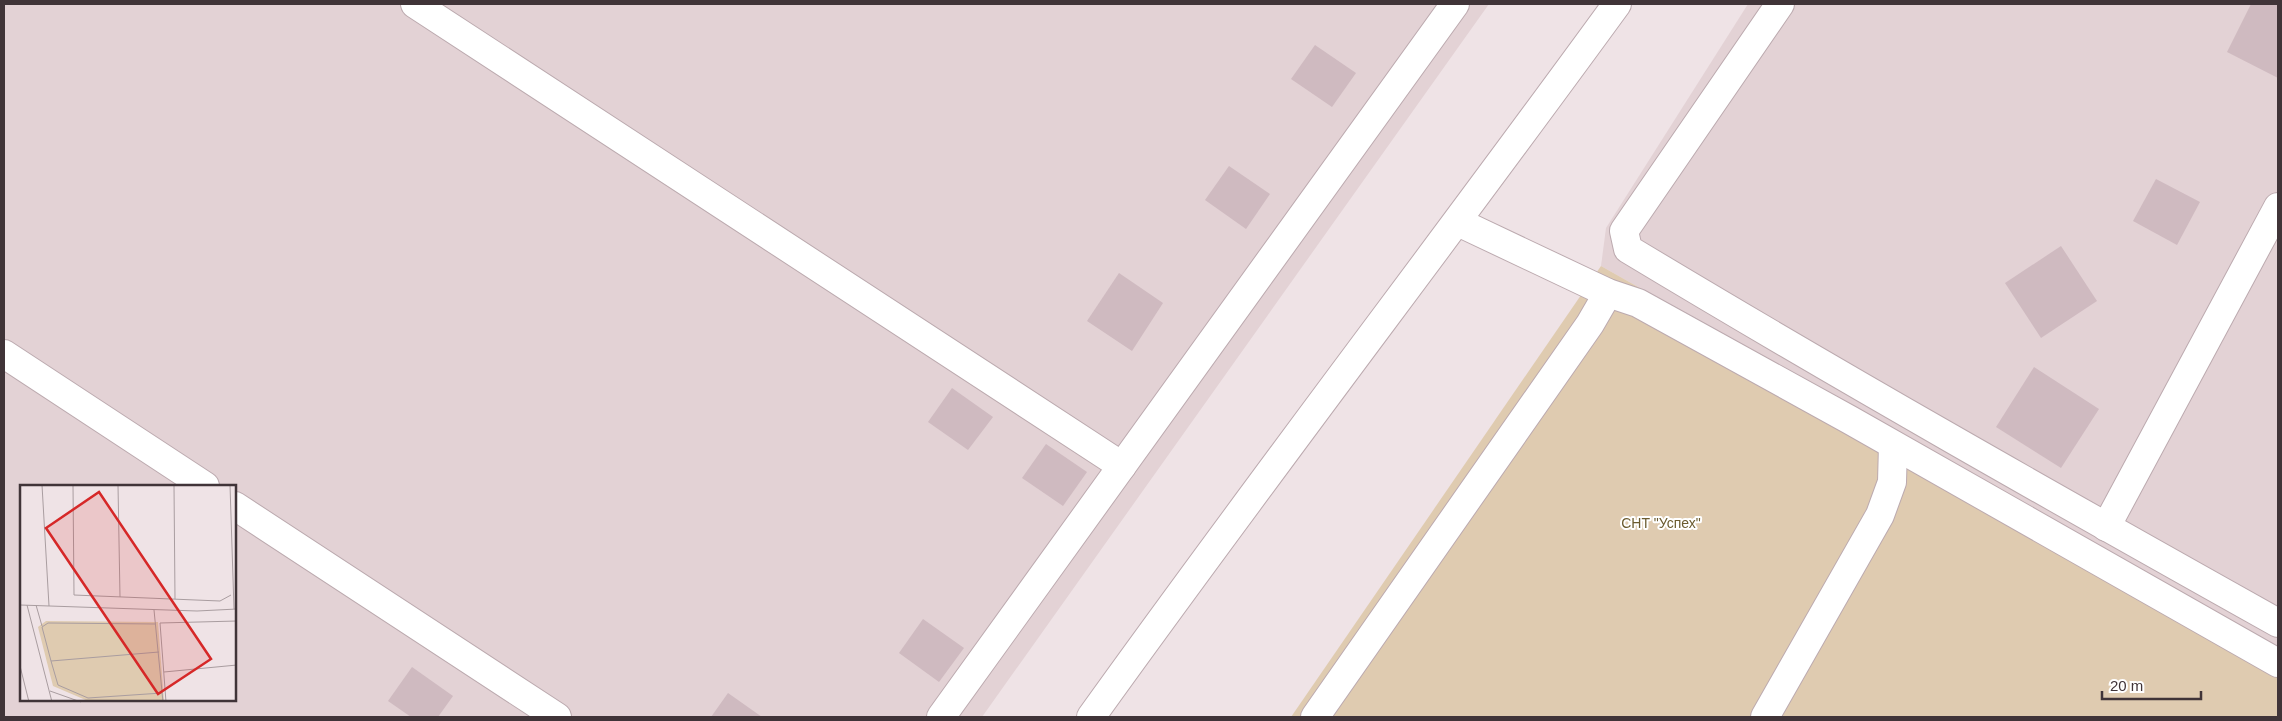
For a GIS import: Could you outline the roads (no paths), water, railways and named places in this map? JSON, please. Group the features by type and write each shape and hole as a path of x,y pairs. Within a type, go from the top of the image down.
{"street":[{"path":"415,4 1122,466"},
{"path":"941,717 1455,4"},
{"path":"1091,717 1221,537 1458,222 1617,4"},
{"path":"1780,4 1624,231 1628,249 1702,294 2278,623"},
{"path":"2106,526 2278,207"},
{"path":"1458,222 1608,293 1638,304 1893,444 2278,663"},
{"path":"1314,717 1590,324 1608,293"},
{"path":"4,354 203,485"},
{"path":"1765,717 1880,516 1892,482 1893,444"},
{"path":"236,507 557,717"}],"park label":[{"name":"СНТ \"Успех\"","path":"1661,523"}]}
